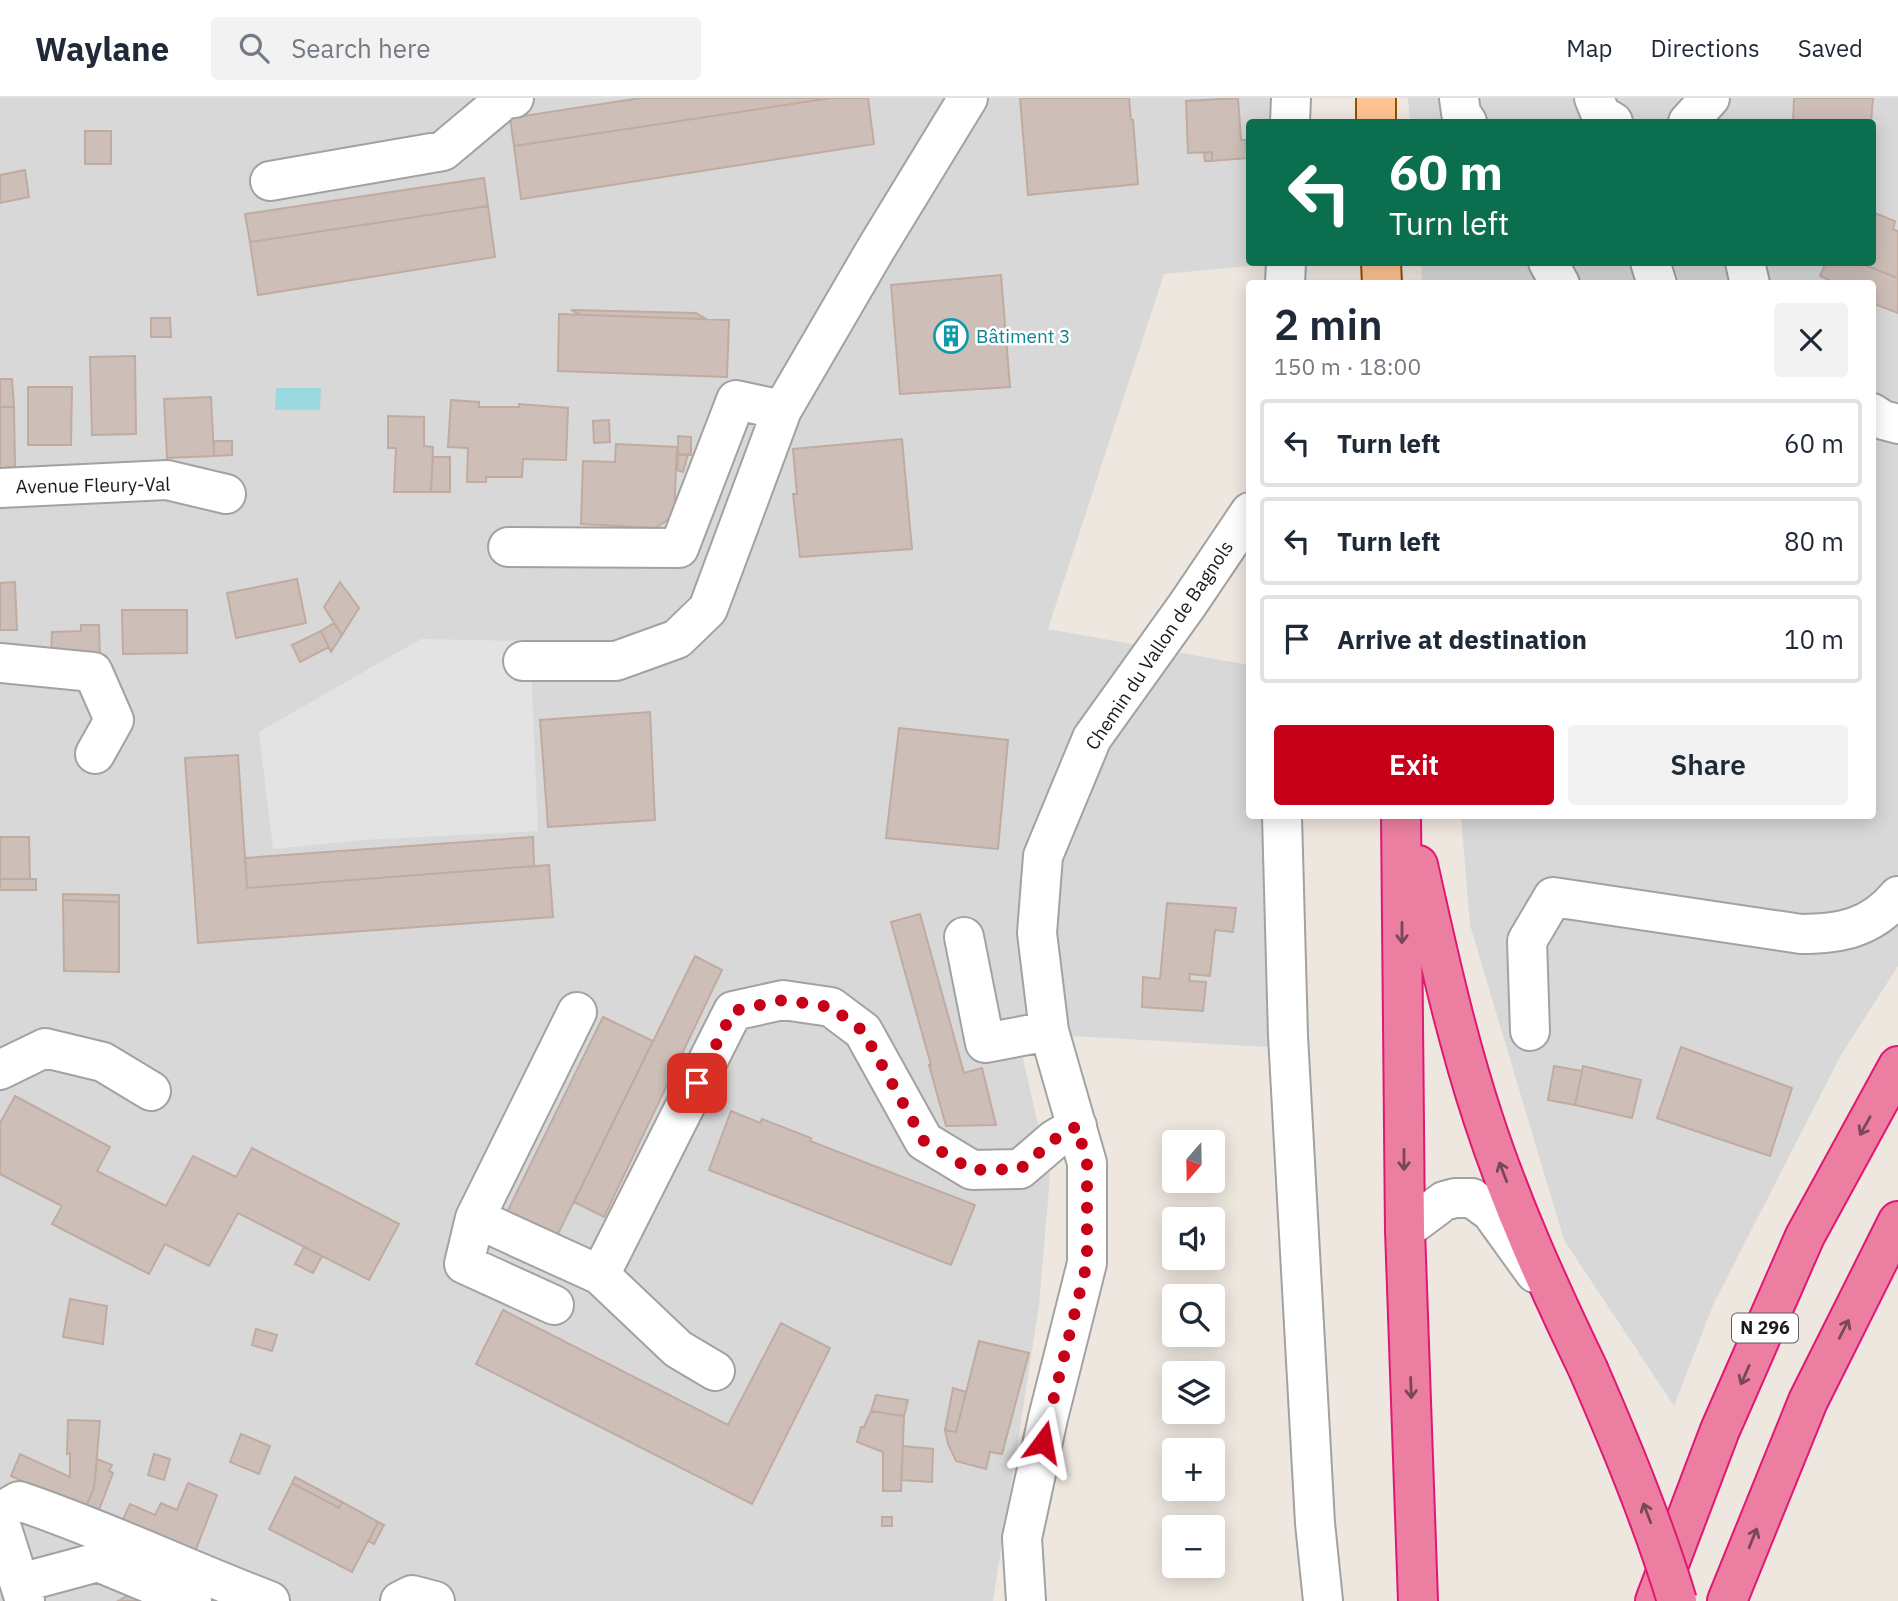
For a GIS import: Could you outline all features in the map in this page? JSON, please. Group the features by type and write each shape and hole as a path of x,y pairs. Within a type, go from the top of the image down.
{"highway":[{"path":"1404,819 1405,1230 1418,1601"},
{"path":"1405,819 1444,985 1483,1119 1524,1226 1634,1478 1662,1551 1677,1601"},
{"name":"N 296","path":"1655,1601 1720,1430 1805,1237 1898,1066"},
{"path":"1727,1601 1808,1401 1898,1221"}],"main road":[{"path":"1376,98 1376,119"}],"street":[{"path":"270,181 443,151 505,100 514,98"},
{"path":"523,661 616,661 677,639 708,609 782,410 968,98"},
{"path":"1290,119 1291,98"},
{"path":"1459,98 1461,113 1465,119"},
{"path":"1594,98 1601,115 1608,119"},
{"path":"1691,119 1710,98"},
{"path":"1717,98 1718,119"},
{"path":"508,547 679,548 736,400 782,410"},
{"path":"1876,416 1898,424"},
{"name":"Avenue Fleury-Val","path":"0,488 167,480 226,494"},
{"name":"Chemin du Vallon de Bagnols","path":"1026,1601 1022,1538 1048,1418 1087,1263 1087,1163 1049,1031 1037,933 1043,856 1092,738 1246,518"},
{"path":"0,663 93,673 114,720 95,754"},
{"path":"1282,819 1288,1036 1315,1523 1323,1601"},
{"path":"1530,1031 1527,942 1553,897 1801,934 1832,934 1857,927 1888,909 1898,896"},
{"path":"964,937 985,1043 1049,1031"},
{"path":"600,1275 733,1011 783,1000 831,1007 863,1031 924,1141 972,1170 1020,1169 1055,1139 1077,1126"},
{"path":"554,1306 464,1264 475,1219 577,1012"},
{"path":"0,1070 46,1048 103,1062 151,1090"},
{"path":"1405,1230 1444,1201 1472,1198 1491,1212 1558,1306"},
{"path":"475,1219 600,1275 678,1349 715,1371"},
{"path":"0,1513 19,1501 78,1521 270,1601"},
{"path":"0,1522 22,1592 98,1562 192,1601"},
{"path":"400,1601 412,1595 435,1601"}],"shaded area":[{"path":"0,98 1273,98 1273,119 1246,119 1246,266 1250,266 1164,274 1048,629 1246,664 1246,819 1267,819 1268,1047 1017,1033 1050,1176 1039,1306 993,1601 0,1601"},
{"path":"1408,98 1898,98 1898,966 1841,1055 1713,1305 1674,1406 1564,1240 1470,925 1461,819 1876,819 1876,280 1422,280 1421,266 1876,266 1876,119 1410,119"},
{"path":"421,639 530,641 538,831 363,840 273,849 259,732"}],"water":[{"path":"276,388 321,388 320,410 275,410"}],"building":[{"path":"641,98 831,98 514,146 510,118"},
{"path":"831,98 868,98 874,144 521,199 514,146"},
{"path":"1020,98 1129,98 1138,184 1028,195"},
{"path":"1238,98 1241,140 1246,140 1246,158 1212,161 1212,152 1188,153 1186,101"},
{"path":"1794,98 1873,98 1871,119 1793,119"},
{"path":"85,131 111,131 111,164 85,164"},
{"path":"1212,152 1212,161 1205,161 1204,153"},
{"path":"25,170 29,197 0,203 0,175"},
{"path":"484,178 488,206 250,242 245,214"},
{"path":"488,206 495,257 258,295 250,242"},
{"path":"1876,214 1895,221 1893,229 1898,231 1898,278 1867,266 1876,266"},
{"path":"1824,266 1867,266 1898,278 1898,313 1876,305 1876,280 1829,280 1820,276"},
{"name":"Bâtiment 3","path":"1001,275 1010,387 900,394 891,285"},
{"path":"571,310 696,313 706,319 581,315"},
{"path":"559,314 729,320 727,377 558,371"},
{"path":"151,318 170,318 171,337 151,337"},
{"path":"135,356 136,434 92,435 90,357"},
{"path":"0,379 12,379 14,407 0,407"},
{"path":"28,387 72,387 71,445 28,445"},
{"path":"211,397 214,456 167,458 164,399"},
{"path":"451,400 479,402 479,407 519,407 519,404 568,408 566,460 523,459 522,477 486,477 486,482 467,482 468,448 448,447"},
{"path":"0,407 14,407 15,467 0,468"},
{"path":"388,416 424,417 424,446 433,447 431,492 394,492 396,448 388,448"},
{"path":"609,420 610,442 594,443 593,421"},
{"path":"678,436 691,437 691,455 678,455"},
{"path":"902,439 912,549 800,557 793,494 797,494 793,449"},
{"path":"214,441 232,441 232,455 214,456"},
{"path":"616,444 677,447 674,516 655,528 581,524 583,461 615,462"},
{"path":"688,454 683,472 677,470 678,455"},
{"path":"433,457 450,457 450,492 431,492"},
{"path":"297,579 306,623 236,638 227,593"},
{"path":"15,582 17,630 0,630 0,583"},
{"path":"340,582 359,608 342,635 324,607"},
{"path":"122,610 187,610 187,653 123,654"},
{"path":"334,623 342,635 331,652 321,631"},
{"path":"81,625 99,625 100,660 51,653 52,632 81,631"},
{"path":"321,631 329,647 300,662 292,645"},
{"path":"650,712 655,820 548,827 540,720"},
{"path":"899,728 1008,740 998,849 886,838"},
{"path":"238,755 247,888 549,865 553,917 198,943 185,758"},
{"path":"0,837 29,837 30,879 0,879"},
{"path":"533,837 534,866 247,888 245,858"},
{"path":"0,879 36,879 36,890 0,890"},
{"path":"63,894 119,895 119,902 63,900"},
{"path":"63,900 119,902 119,972 64,971"},
{"path":"1167,903 1236,908 1233,932 1215,930 1210,976 1190,974 1189,981 1206,982 1203,1011 1142,1007 1143,977 1160,979"},
{"path":"920,914 964,1073 982,1068 996,1125 946,1126 891,922"},
{"path":"695,956 722,970 604,1217 574,1202"},
{"path":"603,1017 653,1041 556,1238 506,1214"},
{"path":"1681,1047 1792,1088 1770,1156 1657,1118"},
{"path":"1554,1066 1582,1071 1575,1105 1548,1100"},
{"path":"1583,1066 1641,1080 1632,1118 1575,1105"},
{"path":"15,1096 110,1147 97,1171 166,1206 193,1156 236,1177 252,1148 399,1224 369,1280 238,1213 209,1266 165,1244 149,1274 52,1224 62,1206 0,1174 0,1123"},
{"path":"731,1111 760,1123 762,1119 811,1138 810,1141 975,1205 951,1265 709,1170"},
{"path":"304,1247 322,1256 313,1273 295,1264"},
{"path":"70,1299 107,1306 103,1344 63,1337"},
{"path":"503,1310 728,1425 781,1323 830,1348 752,1504 476,1364"},
{"path":"256,1329 277,1335 272,1351 252,1345"},
{"path":"979,1341 1029,1353 1002,1454 990,1452 986,1469 956,1461 945,1430 956,1432"},
{"path":"953,1388 966,1392 956,1432 945,1430"},
{"path":"876,1395 908,1400 904,1416 871,1411"},
{"path":"871,1411 904,1416 901,1491 883,1491 883,1452 857,1442 861,1427 864,1427"},
{"path":"68,1420 100,1421 94,1488 85,1509 11,1476 20,1454 70,1477 70,1453 67,1454"},
{"path":"241,1434 270,1446 259,1474 230,1462"},
{"path":"903,1446 933,1449 932,1482 901,1480"},
{"path":"154,1454 170,1459 164,1480 148,1475"},
{"path":"97,1459 112,1465 109,1471 113,1473 97,1515 85,1509 94,1488"},
{"path":"295,1477 342,1502 339,1508 292,1483"},
{"path":"188,1483 217,1495 193,1557 121,1524 130,1504 155,1515 161,1503 177,1510"},
{"path":"292,1483 339,1508 342,1502 378,1522 352,1572 269,1529"},
{"path":"882,1517 892,1517 892,1526 882,1526"},
{"path":"378,1522 384,1525 374,1544 369,1541"},
{"path":"136,1591 142,1601 118,1601"}],"place":[{"name":"Bâtiment 3","path":"951,336"}],"route":[{"path":"697,1083 733,1011 783,1000 831,1007 863,1031 924,1141 972,1170 1020,1169 1055,1139 1077,1126 1087,1163 1087,1263 1043,1442"}]}
